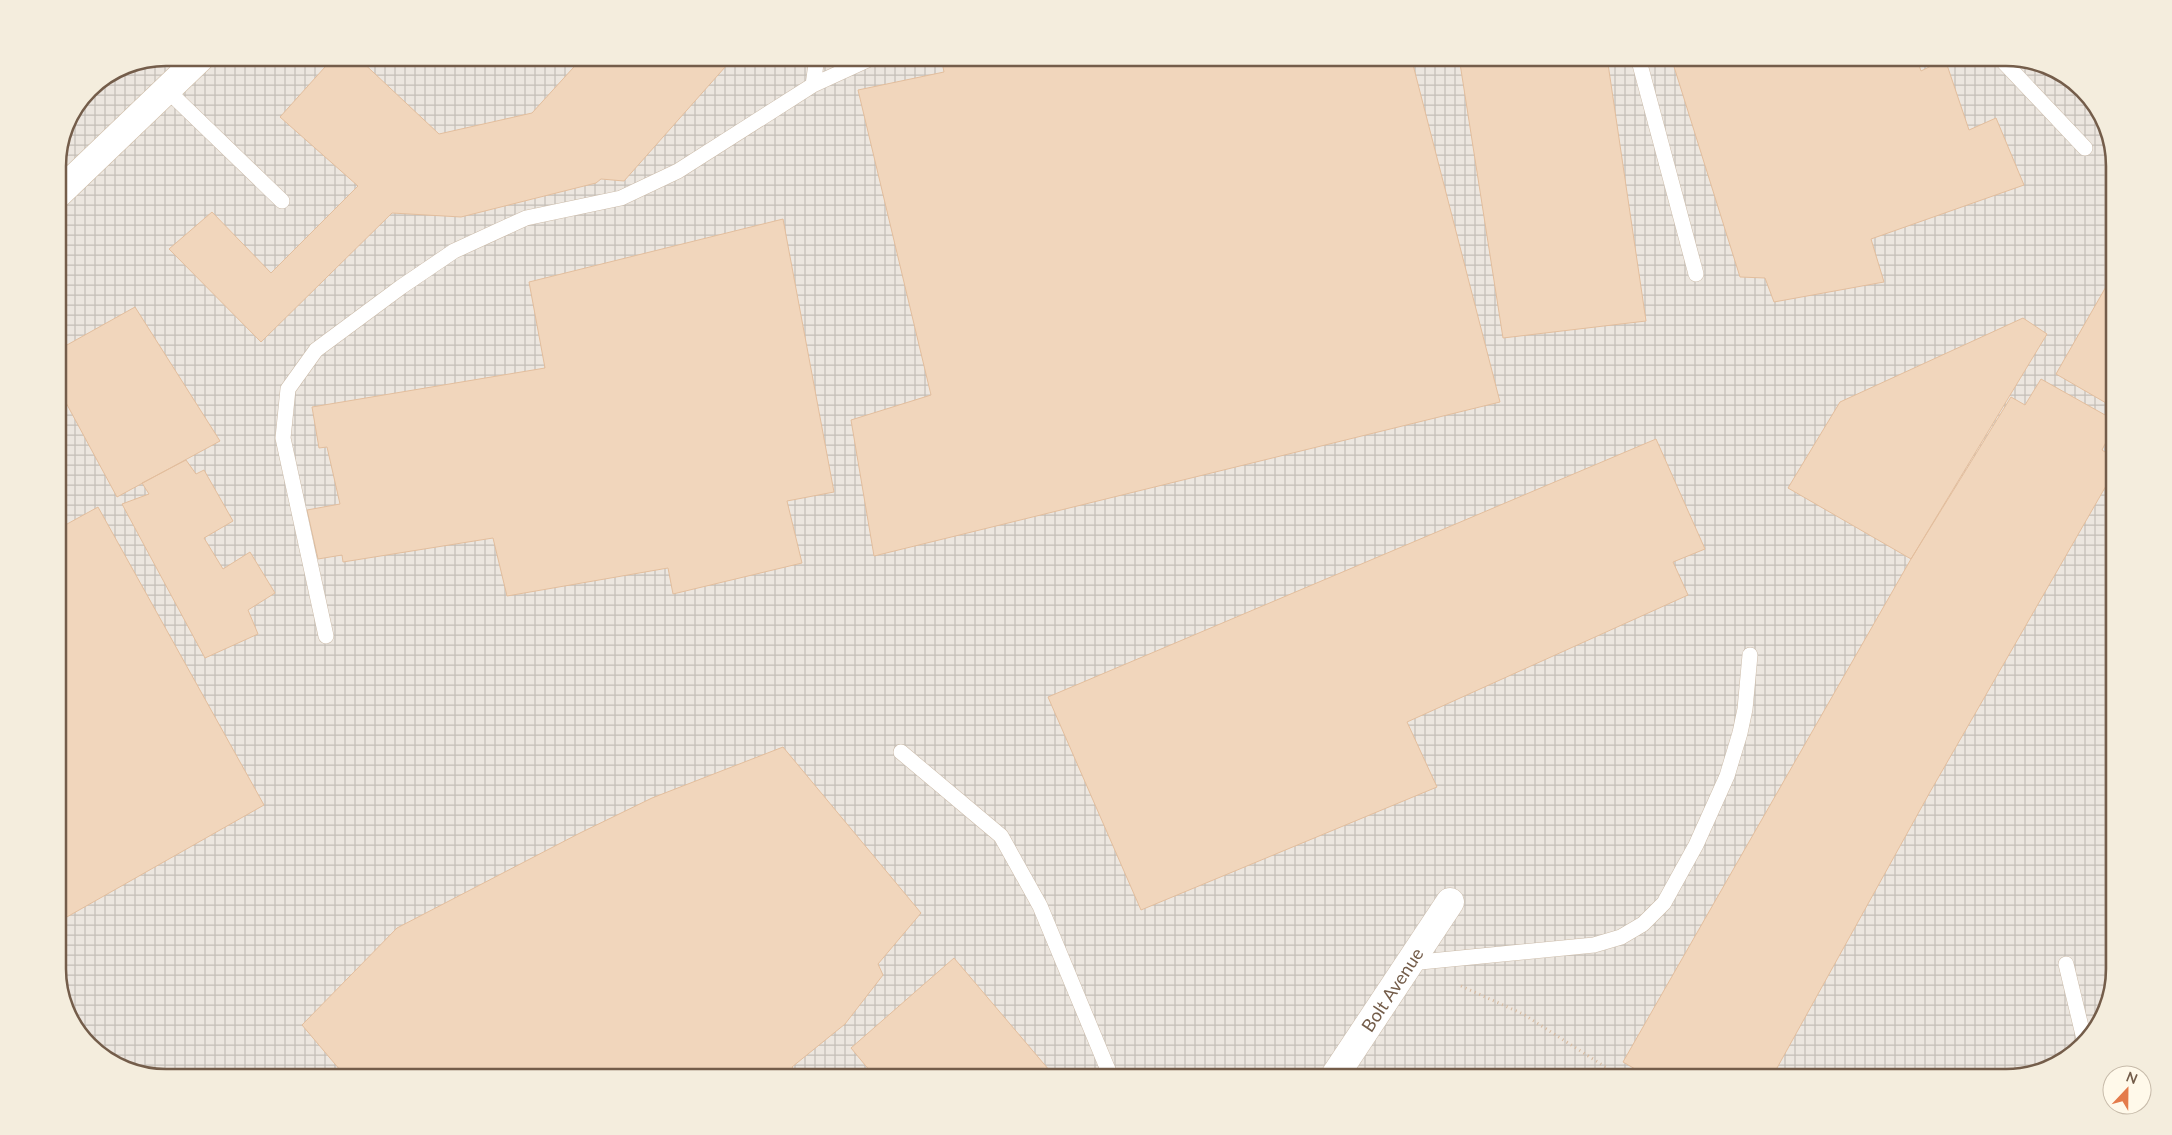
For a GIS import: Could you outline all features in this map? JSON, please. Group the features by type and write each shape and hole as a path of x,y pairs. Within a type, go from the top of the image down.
{"street":[{"path":"66,186 192,66"},
{"name":"Bolt Avenue","path":"1340,1069 1450,902"}],"lane":[{"path":"813,85 816,66"},
{"path":"326,636 283,438 288,389 316,350 401,287 454,251 526,218 620,198 678,171 813,85 856,66"},
{"path":"1640,66 1696,274"},
{"path":"2007,66 2085,148"},
{"path":"167,90 282,201"},
{"path":"1410,963 1594,945 1622,937 1643,924 1664,903 1696,845 1727,776 1745,709 1750,655"},
{"path":"901,752 1001,836 1040,906 1107,1069"},
{"path":"2066,964 2083,1033"}],"path":[{"path":"1410,963 1523,1014 1607,1069"}],"shaded area":[{"path":"2005,66 2025,68 2050,77 2072,91 2089,111 2100,134 2106,160 2106,975 2104,988 2095,1013 2081,1035 2061,1052 2031,1065 2005,1069 160,1069 147,1067 122,1058 100,1044 83,1024 72,1001 66,975 66,160 74,128 91,100 116,80 128,74 153,67"}],"building":[{"path":"326,66 367,66 439,134 532,113 575,66 726,66 624,181 601,179 596,183 461,217 392,213 261,342 169,249 212,212 271,273 358,186 280,117"},
{"path":"943,66 1413,66 1500,402 874,556 851,420 931,395 858,90 944,72"},
{"path":"1460,66 1608,66 1646,321 1503,338"},
{"path":"1674,66 1919,66 1921,71 1931,66 1947,66 1969,130 1996,118 2024,185 1871,239 1884,282 1774,302 1765,278 1740,277"},
{"path":"783,219 834,492 787,501 802,563 673,594 668,568 507,596 493,538 343,562 342,555 318,559 307,510 340,504 327,447 319,448 312,407 545,368 529,282"},
{"path":"2106,287 2106,403 2056,374"},
{"path":"135,307 220,441 117,497 66,403 66,346"},
{"path":"2023,318 2047,334 1911,559 1788,488 1840,402"},
{"path":"2041,379 2106,416 2106,442 2102,450 2106,453 2106,486 1930,792 1776,1069 1635,1069 1623,1062 1911,559 2011,397 2025,405"},
{"path":"1656,439 1705,549 1673,562 1688,595 1407,722 1437,787 1141,910 1048,697"},
{"path":"186,460 196,474 204,470 233,521 204,538 223,569 250,552 275,593 248,610 258,634 205,658 122,504 149,494 142,483"},
{"path":"98,507 264,805 66,917 66,525"},
{"path":"783,747 921,913 878,964 883,975 845,1024 792,1067 794,1069 339,1069 302,1025 397,928 580,833 652,798"},
{"path":"954,958 1048,1069 868,1069 851,1048"}]}
